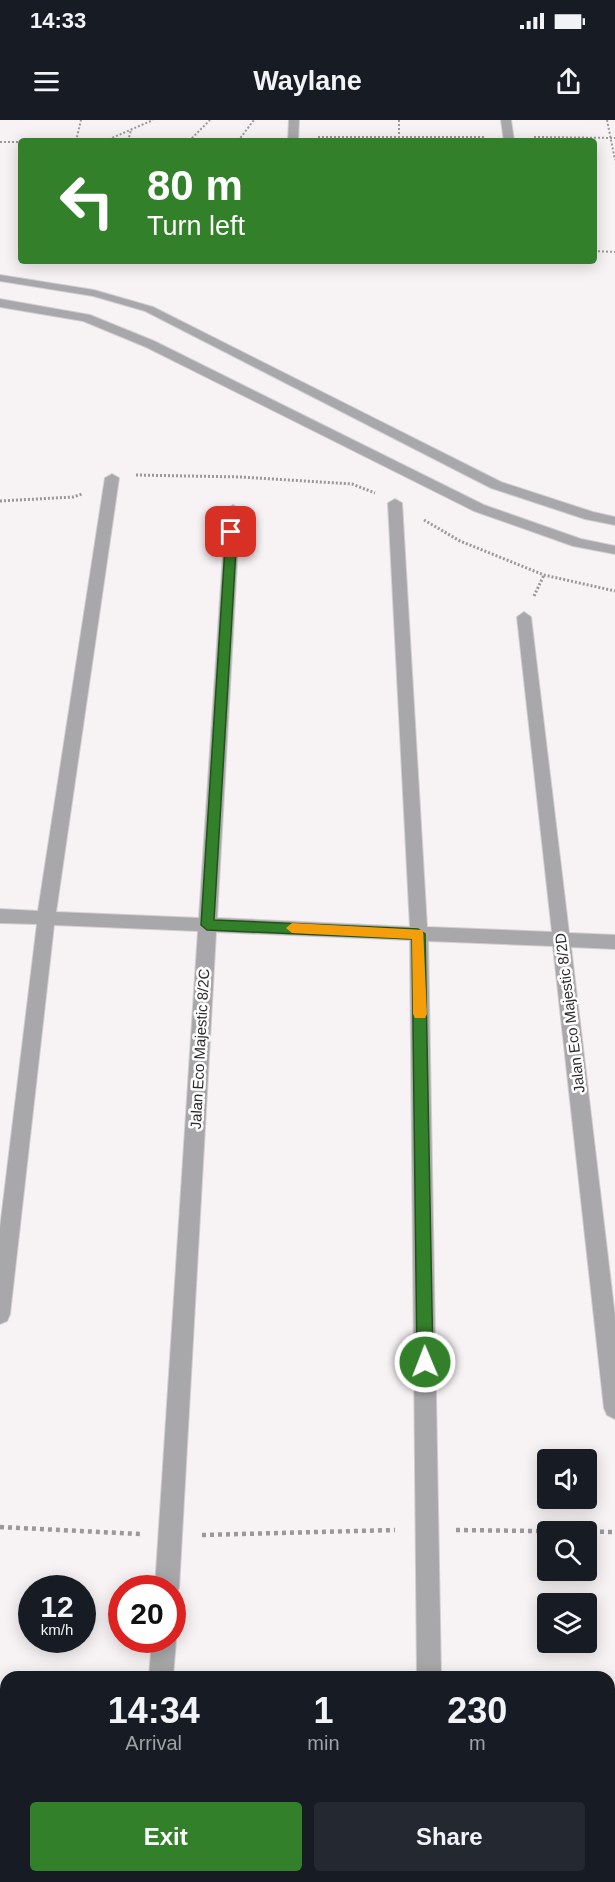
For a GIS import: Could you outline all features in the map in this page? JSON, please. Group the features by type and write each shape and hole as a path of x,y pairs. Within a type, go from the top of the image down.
{"street":[{"path":"293,138 294,120"},
{"path":"507,120 509,138"},
{"path":"0,278 94,293 149,309 496,485 590,516 615,521"},
{"path":"0,303 86,318 150,344 479,508 578,543 615,550"},
{"path":"0,1314 46,918 112,478"},
{"path":"395,503 418,934 429,1671"},
{"name":"Jalan Eco Majestic 8/2C","path":"168,1575 233,509"},
{"name":"Jalan Eco Majestic 8/2D","path":"524,617 615,1408"},
{"path":"0,916 615,942"},
{"path":"161,1671 163,1653"}],"path":[{"path":"77,138 81,120"},
{"path":"112,138 153,120"},
{"path":"192,138 210,120"},
{"path":"240,138 254,120"},
{"path":"399,120 399,138"},
{"path":"607,120 615,160"},
{"path":"129,138 131,129"},
{"path":"597,138 615,138"},
{"path":"0,142 18,142"},
{"path":"597,251 615,252"},
{"path":"0,501 73,497 100,487 118,474 241,477 352,484 395,503 460,541 544,575 615,591"},
{"path":"0,1527 170,1536 427,1529 615,1532"}],"slow traffic":[{"path":"292,928 418,934 420,1014"}],"route":[{"path":"231,532 207,925 418,934 425,1362"}]}
